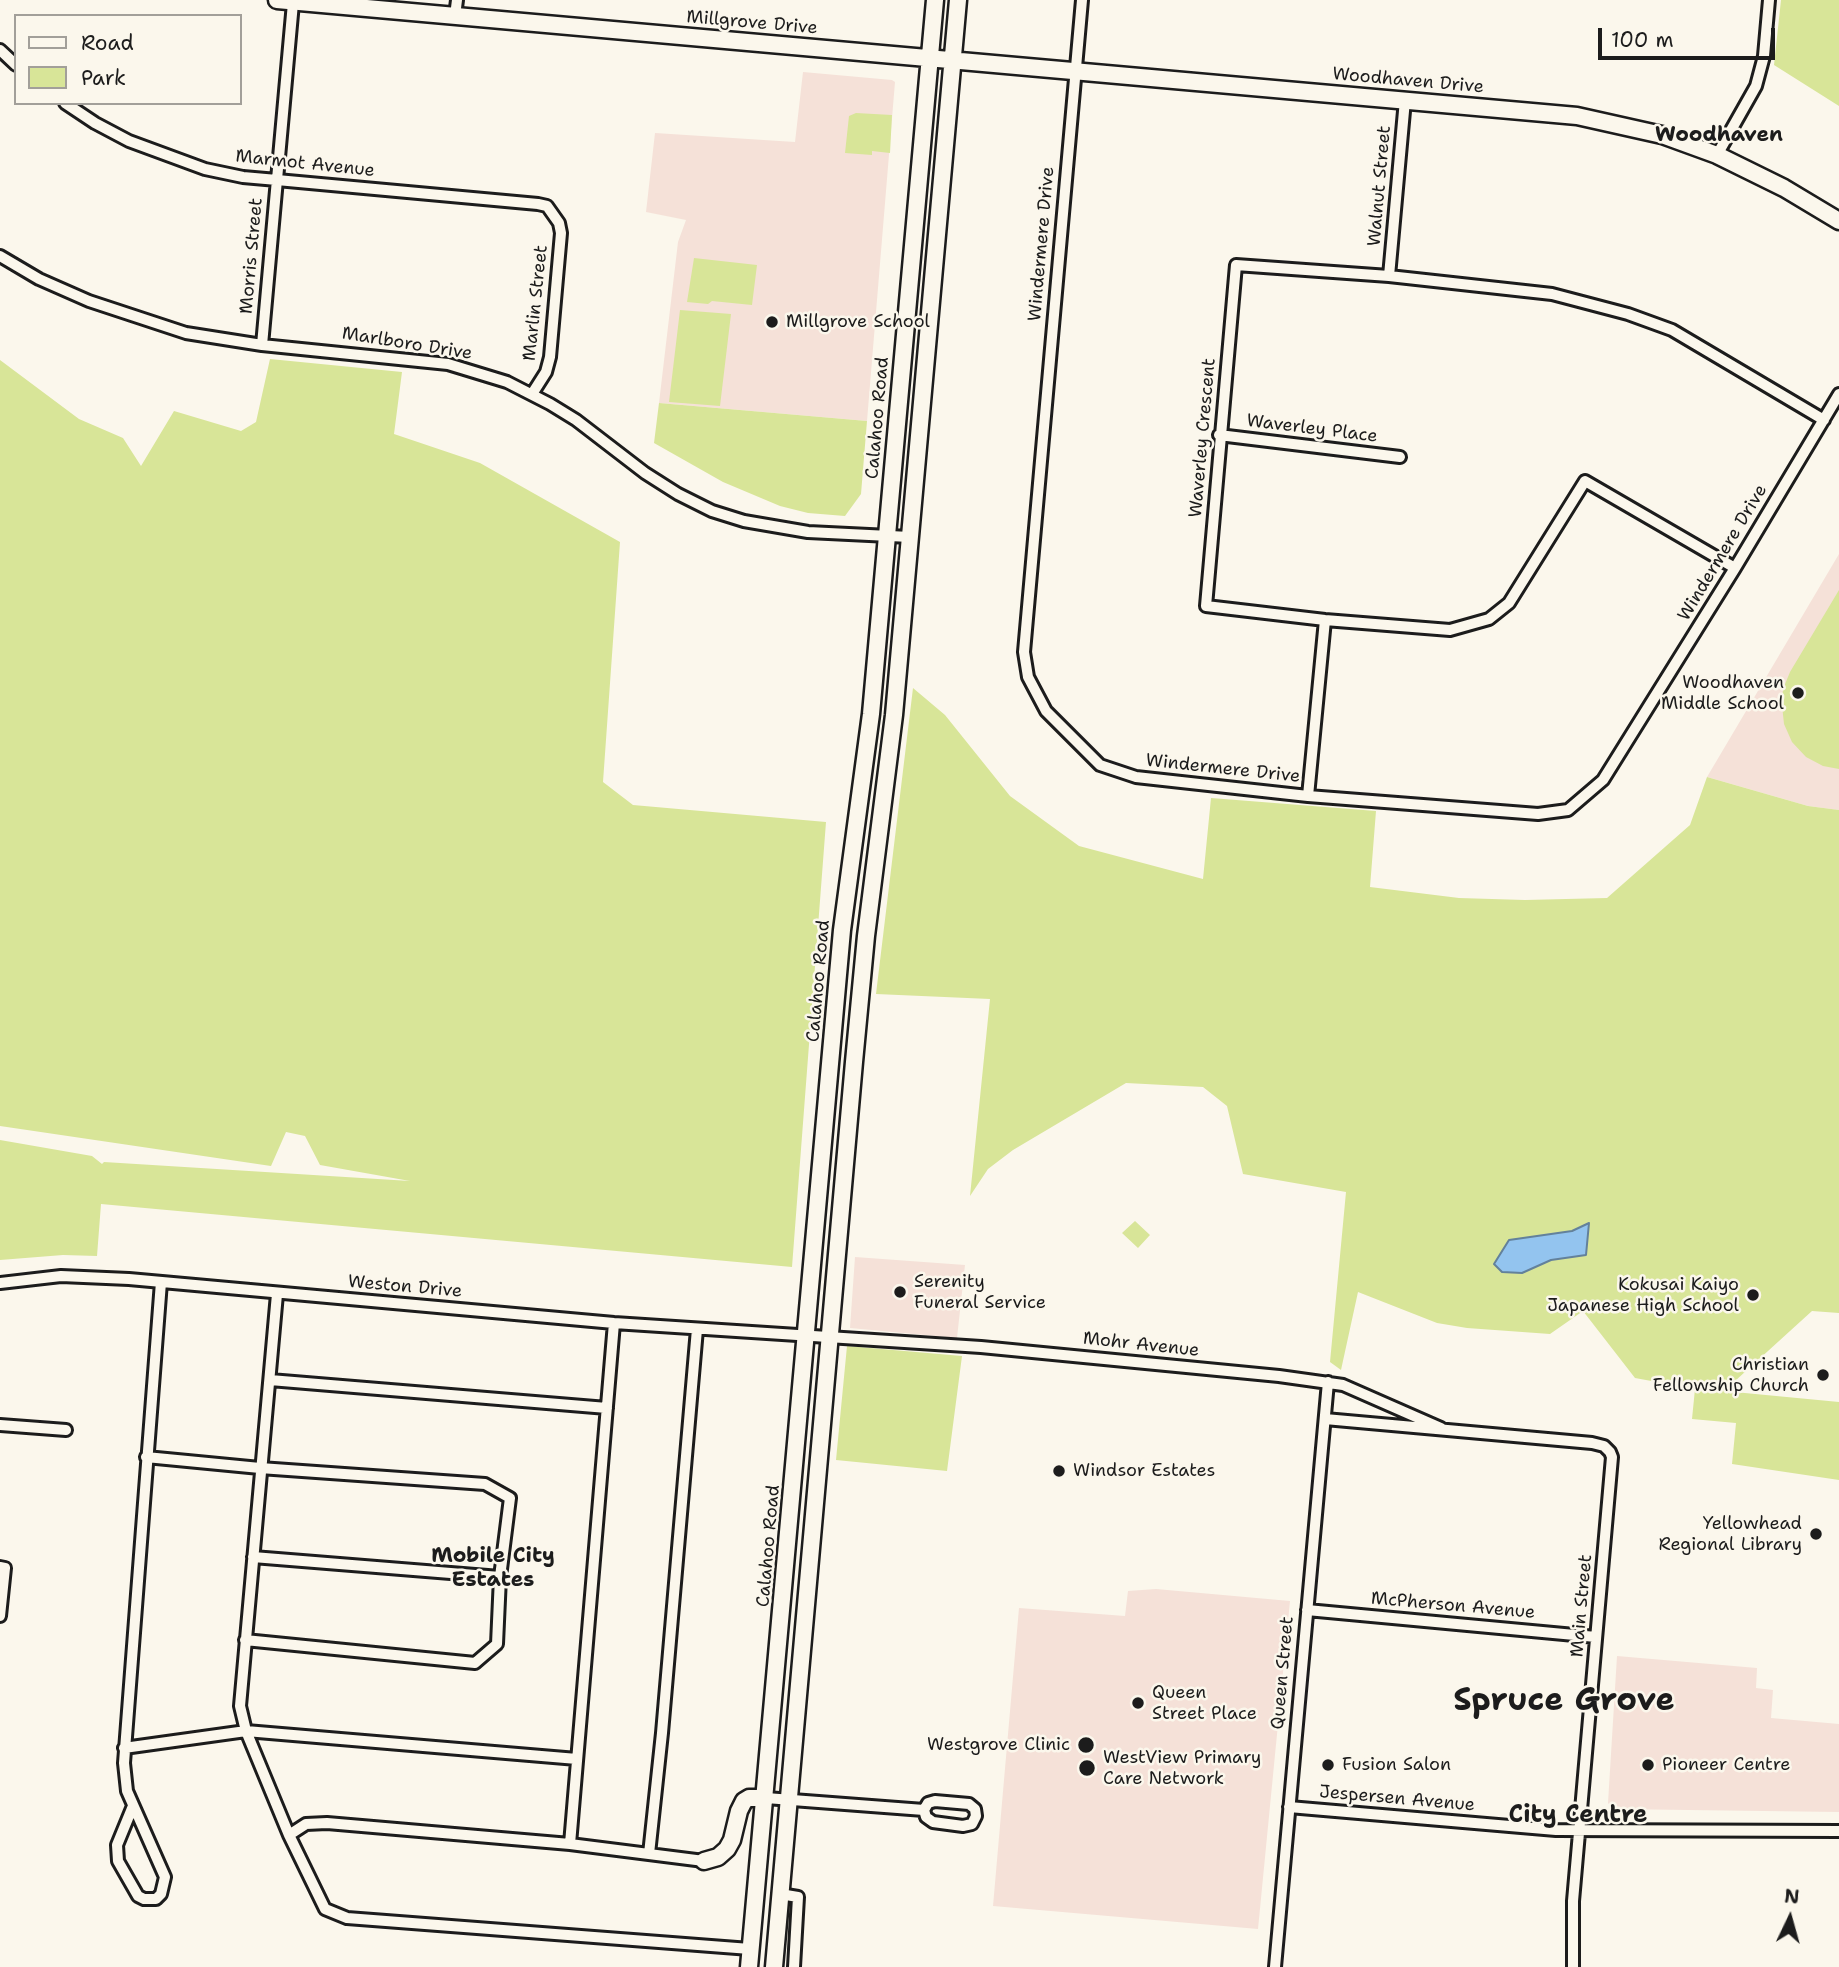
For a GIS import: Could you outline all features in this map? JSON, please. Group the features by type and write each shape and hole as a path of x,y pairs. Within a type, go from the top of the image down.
{"main road":[{"name":"Calahoo Road","path":"749,1967 842,930 871,715 935,0"},
{"path":"774,1967 864,950 894,715 958,0"},
{"name":"Millgrove Drive","path":"285,1 456,8 953,61"},
{"name":"Woodhaven Drive","path":"953,61 1577,116 1662,135 1717,155 1784,188 1839,221"},
{"path":"704,1861 718,1857 732,1840 744,1801 750,1798 765,1798"}],"street":[{"name":"Windermere Drive","path":"1082,0 1024,652 1028,677 1046,712 1100,765 1136,777 1308,796 1538,814 1568,810 1603,780 1839,394"},
{"path":"1717,155 1756,86 1764,56 1769,0"},
{"name":"Morris Street","path":"262,345 277,180 285,1"},
{"path":"0,50 14,63"},
{"name":"Walnut Street","path":"1389,276 1405,100"},
{"name":"Marmot Avenue","path":"68,105 94,123 163,155 205,169 277,180 538,204 547,206 554,214"},
{"name":"Marlin Street","path":"532,394 546,372 550,357 561,233 554,214"},
{"name":"Marlboro Drive","path":"0,256 39,279 89,301 186,332 262,345 448,365 507,382 576,421 645,474 712,511 768,527 808,532 910,537"},
{"name":"Waverley Crescent","path":"1735,568 1585,481 1509,603 1489,619 1450,630 1325,621 1206,606 1236,265 1389,276 1552,295 1628,314 1672,330 1824,420"},
{"name":"Waverley Place","path":"1219,435 1400,457"},
{"path":"1308,796 1325,621"},
{"name":"Weston Drive","path":"0,1283 61,1276 160,1282 614,1323 830,1336"},
{"path":"133,1806 117,1845 118,1861 138,1896 156,1899 164,1887 165,1877 133,1806 125,1778 124,1748 160,1282"},
{"path":"277,1294 240,1706 246,1731 289,1835 324,1909 347,1917 750,1949"},
{"path":"570,1844 614,1323"},
{"path":"649,1854 697,1329"},
{"name":"Mohr Avenue","path":"830,1336 971,1346 1328,1382 1343,1385 1441,1427"},
{"path":"270,1380 607,1408"},
{"name":"Queen Street","path":"1275,1967 1328,1382"},
{"name":"Mohr Avenue","path":"1325,1419 1441,1427 1592,1443 1604,1446 1612,1457"},
{"path":"0,1425 66,1430"},
{"path":"146,1457 260,1468 485,1483 510,1498 500,1577 497,1644 475,1663 245,1640"},
{"name":"Main Street","path":"1573,1967 1572,1932 1612,1457"},
{"path":"253,1557 500,1577"},
{"path":"0,1567 5,1568 0,1616"},
{"name":"McPherson Avenue","path":"1307,1611 1597,1637"},
{"path":"124,1748 246,1731 577,1759"},
{"path":"765,1798 924,1810"},
{"name":"Jespersen Avenue","path":"1289,1807 1543,1829 1839,1831"},
{"path":"289,1835 306,1824 327,1823 570,1844 704,1861"},
{"path":"780,1894 798,1898 794,1967"}],"shaded area":[{"name":"Millgrove School","path":"803,72 895,82 867,421 659,403 678,242 686,220 646,212 655,133 795,142"},
{"name":"Woodhaven Middle School","path":"1839,554 1839,810 1808,806 1707,777"},
{"path":"855,1257 965,1265 957,1338 850,1328"},
{"name":"Queen Street Place","path":"1156,1589 1290,1601 1258,1929 993,1906 1019,1608 1125,1616 1128,1591"},
{"path":"1617,1656 1757,1668 1756,1688 1773,1690 1771,1718 1839,1724 1839,1812 1613,1809 1608,1803"}],"green space":[{"path":"1781,0 1839,0 1839,106 1774,65"},
{"path":"856,113 892,115 890,153 845,153 849,116"},
{"path":"694,258 757,265 752,305 712,301 708,304 687,302"},
{"path":"680,310 731,314 720,406 669,402"},
{"path":"270,359 402,372 394,434 480,463 620,542 603,782 633,805 826,822 792,1267 101,1204 97,1256 63,1255 0,1260 0,1140 92,1156 102,1164 104,1162 410,1181 320,1165 305,1136 286,1132 271,1166 0,1126 0,360 79,419 123,438 141,466 174,411 241,431 256,422"},
{"path":"659,403 867,421 861,494 845,516 808,513 780,506 723,482 654,443"},
{"path":"1839,590 1839,769 1823,766 1806,757 1792,742 1784,724 1782,705 1783,689 1790,672"},
{"path":"913,688 945,715 1010,796 1079,846 1203,879 1211,798 1376,811 1370,887 1459,898 1525,900 1607,898 1690,825 1707,777 1808,806 1839,810 1839,1313 1812,1311 1724,1391 1839,1402 1839,1480 1732,1464 1736,1423 1692,1419 1695,1389 1635,1378 1583,1311 1550,1334 1467,1328 1437,1323 1358,1292 1341,1370 1330,1362 1346,1192 1243,1174 1227,1106 1203,1087 1126,1083 1013,1150 988,1169 970,1196 990,999 876,994"},
{"path":"1135,1221 1150,1235 1138,1248 1122,1233"},
{"path":"847,1346 962,1356 947,1471 836,1460"}],"water":[{"path":"1589,1223 1586,1255 1551,1260 1522,1273 1502,1272 1494,1264 1509,1240 1572,1231"}],"place":[{"name":"Millgrove School","path":"772,322"},
{"name":"Woodhaven Middle School","path":"1798,693"},
{"name":"Serenity Funeral Service","path":"900,1292"},
{"name":"Kokusai Kaiyo Japanese High School","path":"1753,1295"},
{"name":"Christian Fellowship Church","path":"1823,1375"},
{"name":"Windsor Estates","path":"1059,1471"},
{"name":"Yellowhead Regional Library","path":"1816,1534"},
{"name":"Queen Street Place","path":"1138,1703"},
{"name":"Westgrove Clinic","path":"1086,1745"},
{"name":"Fusion Salon","path":"1328,1765"},
{"name":"Pioneer Centre","path":"1648,1765"},
{"name":"WestView Primary Care Network","path":"1087,1768"}],"district":[{"name":"Woodhaven","path":"1719,136"},
{"name":"Mobile City Estates","path":"493,1569"},
{"name":"Spruce Grove","path":"1564,1702"},
{"name":"City Centre","path":"1578,1816"}]}
